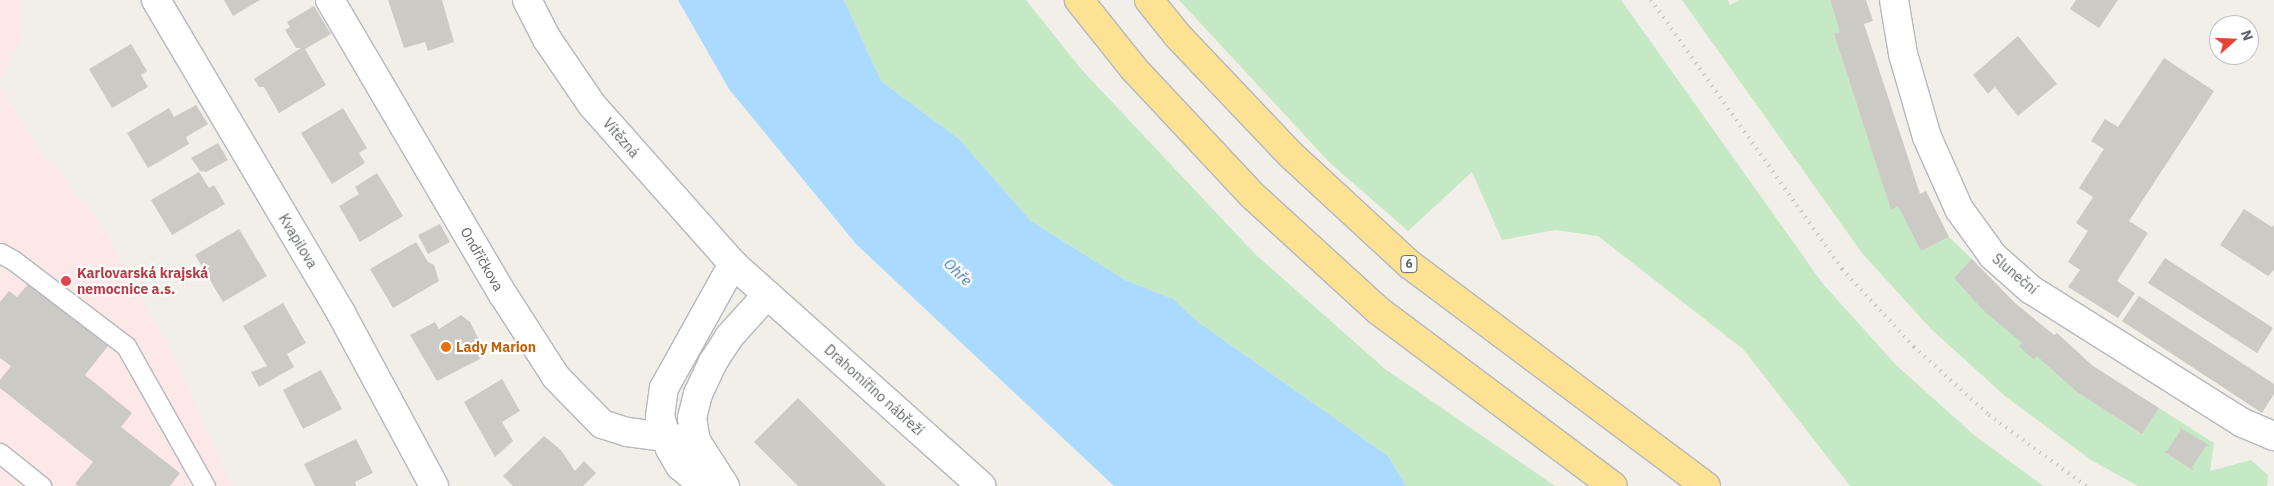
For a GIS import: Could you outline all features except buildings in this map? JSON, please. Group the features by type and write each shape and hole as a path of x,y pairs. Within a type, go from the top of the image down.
{"highway":[{"path":"1079,0 1134,69 1267,209 1379,311 1614,486"},
{"name":"6","path":"1149,0 1177,35 1291,155 1409,264 1706,486"}],"street":[{"name":"Kvapilova","path":"156,0 341,313 434,486"},
{"name":"Ondříčkova","path":"330,0 504,296 556,377 602,424 664,439 696,441"},
{"name":"Vítězná","path":"527,0 547,39 592,105 733,264 767,295"},
{"name":"Sluneční","path":"1894,0 1903,54 1930,144 1959,209 1993,256 2038,294 2243,423 2274,436"},
{"path":"704,486 680,466 664,439 660,416 664,388 733,264"},
{"path":"724,486 696,441 692,418 706,378 729,337 767,295"},
{"name":"Drahomířino nábřeží","path":"767,295 981,486"}],"lane":[{"path":"0,253 13,260 126,346 205,486"},
{"path":"0,453 41,486"}],"shaded area":[{"path":"0,0 22,0 21,41 0,79"},
{"name":"Karlovarská krajská nemocnice a.s.","path":"0,85 48,164 54,161 70,188 95,214 170,348 232,486 0,486"}],"green space":[{"path":"844,0 1026,0 1081,69 1255,254 1385,369 1555,486 1406,486 1388,456 1198,322 1173,299 1125,280 1031,221 959,139 881,81"},
{"path":"1179,0 1621,0 1823,284 1896,365 1974,435 2043,486 1850,486 1743,349 1598,236 1555,230 1502,240 1472,172 1408,231 1329,162"},
{"path":"1682,0 1728,0 1730,5 1739,0 1830,0 1840,32 1834,34 1891,209 1898,206 1921,251 1949,237 1972,259 1955,279 2077,392 2142,434 2159,408 2214,443 2210,471 2251,460 2268,475 2267,486 2138,486 2091,460 2005,396 1931,329 1862,253"}],"water":[{"name":"Ohře","path":"678,0 844,0 881,81 959,139 1031,221 1125,280 1173,299 1198,322 1388,456 1406,486 1114,486 856,244 729,89"}],"railway":[{"path":"1651,0 1842,269 1914,347 1989,415 2086,486"}],"place":[{"name":"Karlovarská krajská nemocnice a.s.","path":"66,281"},
{"name":"Lady Marion","path":"446,347"}]}
